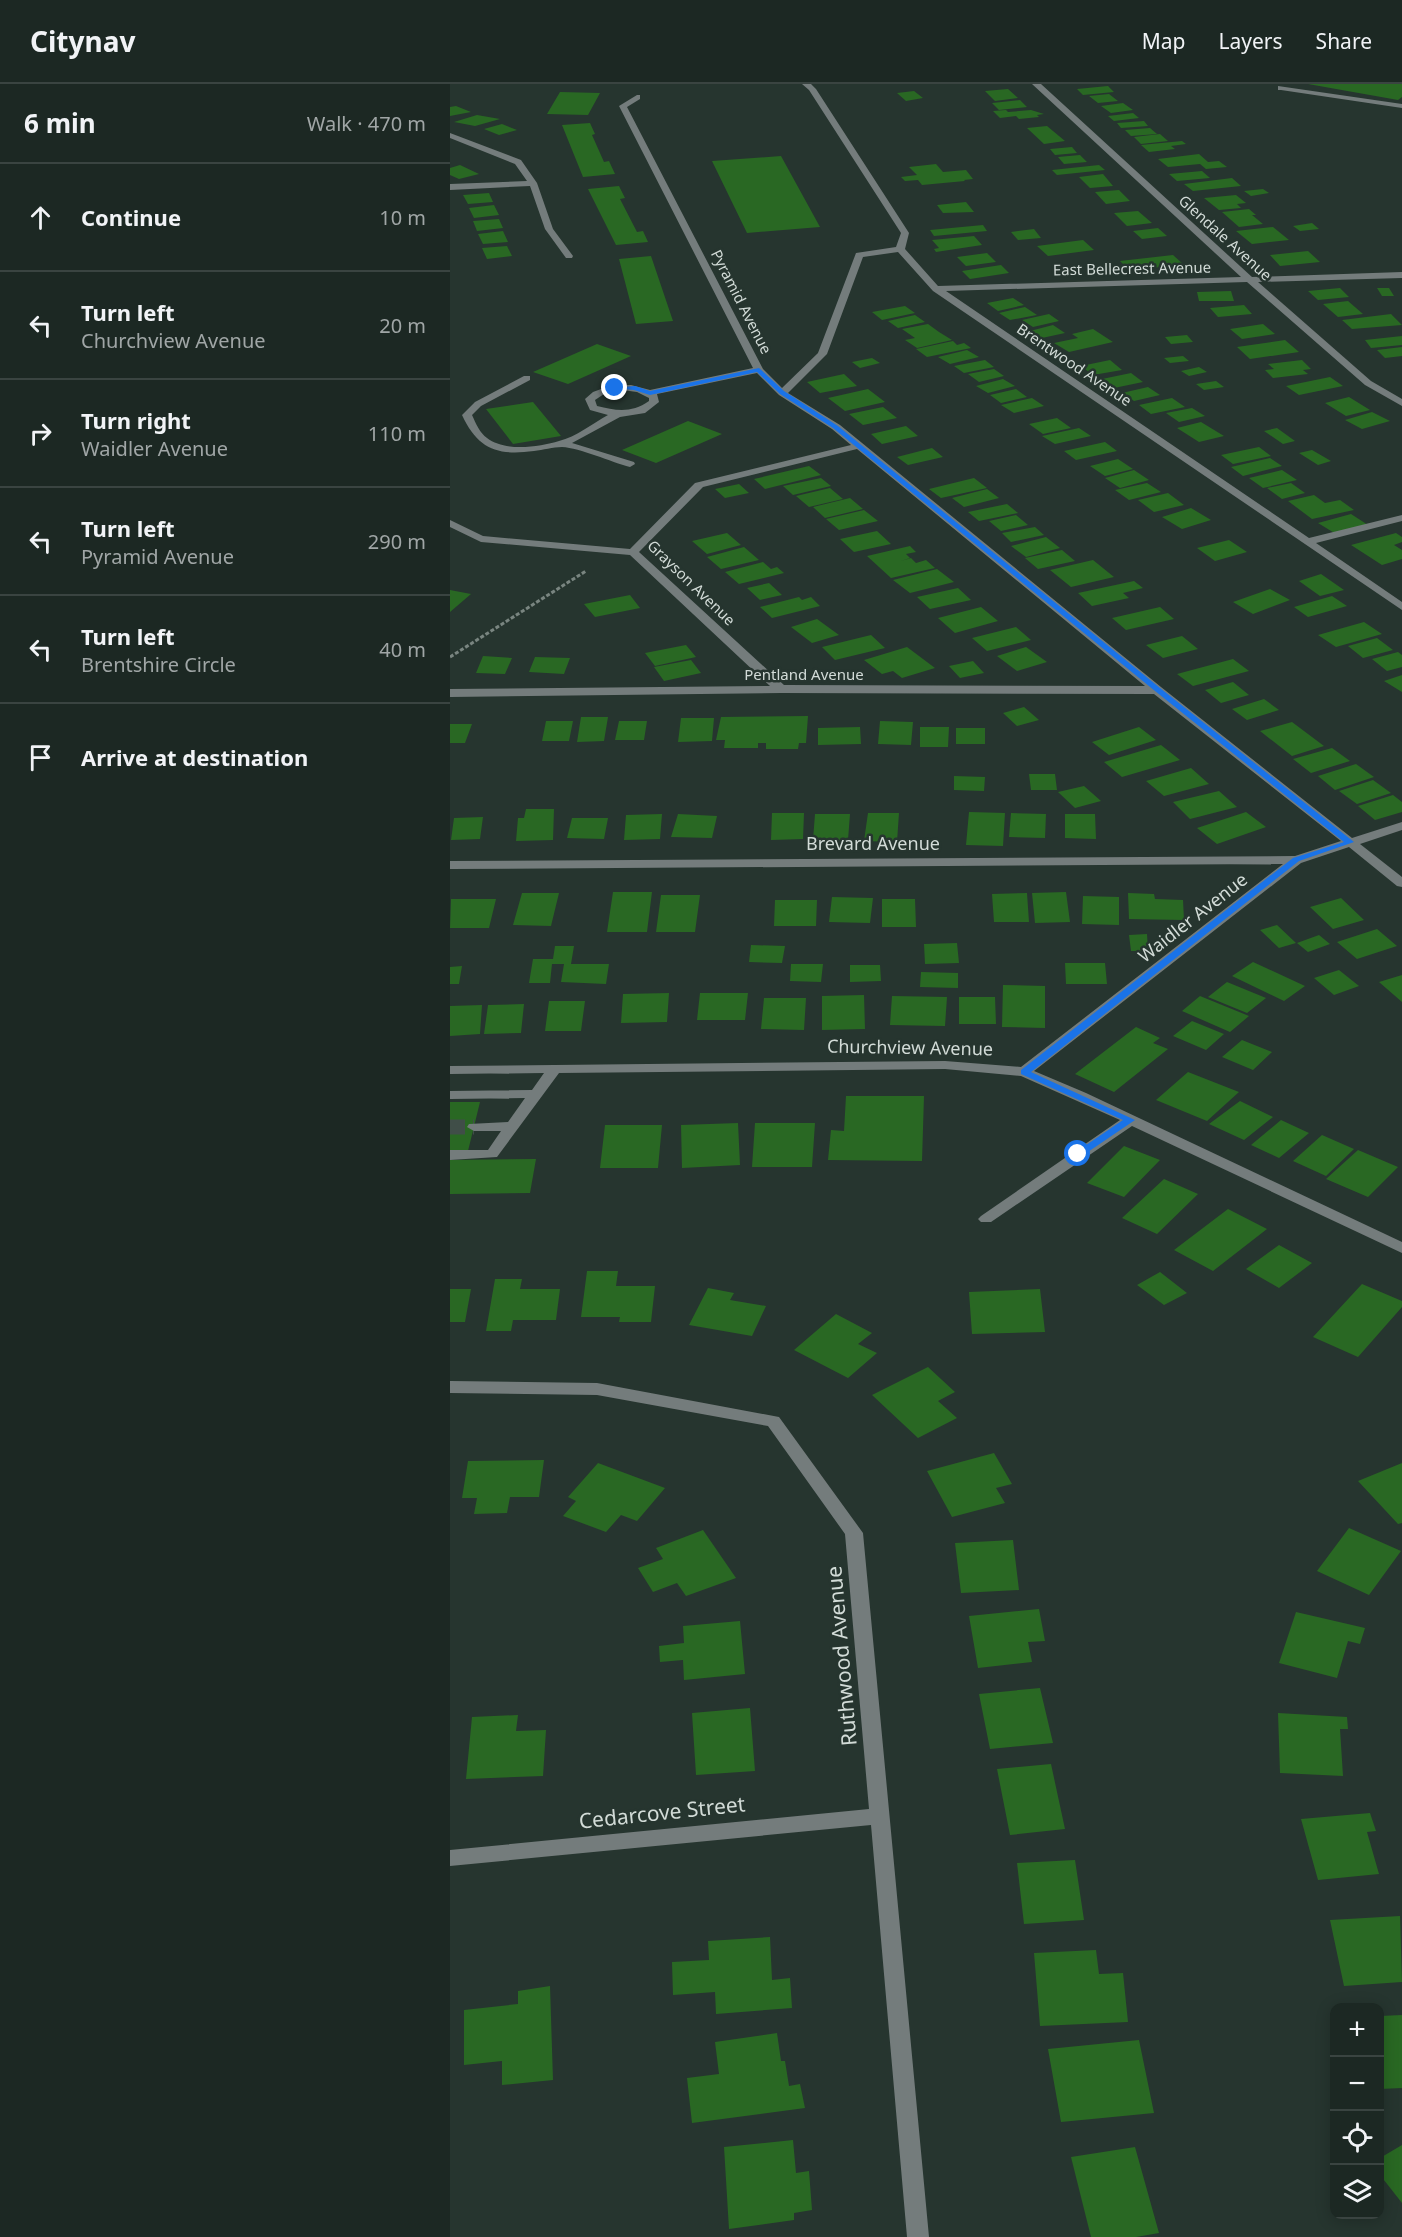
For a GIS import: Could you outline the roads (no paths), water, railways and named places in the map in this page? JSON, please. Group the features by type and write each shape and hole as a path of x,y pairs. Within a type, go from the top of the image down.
{"street":[{"path":"782,393 822,354 859,255 900,249 905,233 812,89 806,84"},
{"name":"Glendale Avenue","path":"1036,84 1251,281 1368,383 1402,403"},
{"path":"1281,88 1402,106"},
{"name":"Pyramid Avenue","path":"637,98 623,106 759,370 782,393 836,427 1158,690 1402,883"},
{"path":"450,135 518,162 533,183 549,229 568,256"},
{"path":"450,187 533,183"},
{"name":"Brentwood Avenue","path":"900,249 936,289 1402,607"},
{"name":"East Bellecrest Avenue","path":"936,289 1402,275"},
{"path":"650,393 759,370"},
{"path":"527,378 478,404 467,415 475,434 484,442 496,448 513,450 563,444 617,414 649,407 654,402 654,397 650,393 635,388 615,388 598,393 590,399 593,408 617,414"},
{"path":"563,444 630,464"},
{"name":"Grayson Avenue","path":"781,689 633,552 699,485 859,446"},
{"path":"1307,542 1402,518"},
{"path":"450,523 481,539 633,552"},
{"name":"Pentland Avenue","path":"450,693 781,689 1158,690"},
{"name":"Waidler Avenue","path":"1024,1072 1296,860 1402,826"},
{"name":"Brevard Avenue","path":"450,865 1296,860"},
{"name":"Churchview Avenue","path":"450,1070 945,1065 1024,1072 1402,1248"},
{"path":"450,1155 492,1154 555,1068"},
{"path":"450,1095 535,1095"},
{"path":"986,1219 1023,1196 1078,1154 1131,1120"},
{"path":"474,1127 512,1126"},
{"name":"Ruthwood Avenue","path":"450,1387 597,1389 773,1422 854,1533 918,2237"},
{"name":"Cedarcove Street","path":"450,1858 879,1816"}],"tunnel":[{"path":"450,1127 474,1127"}]}
